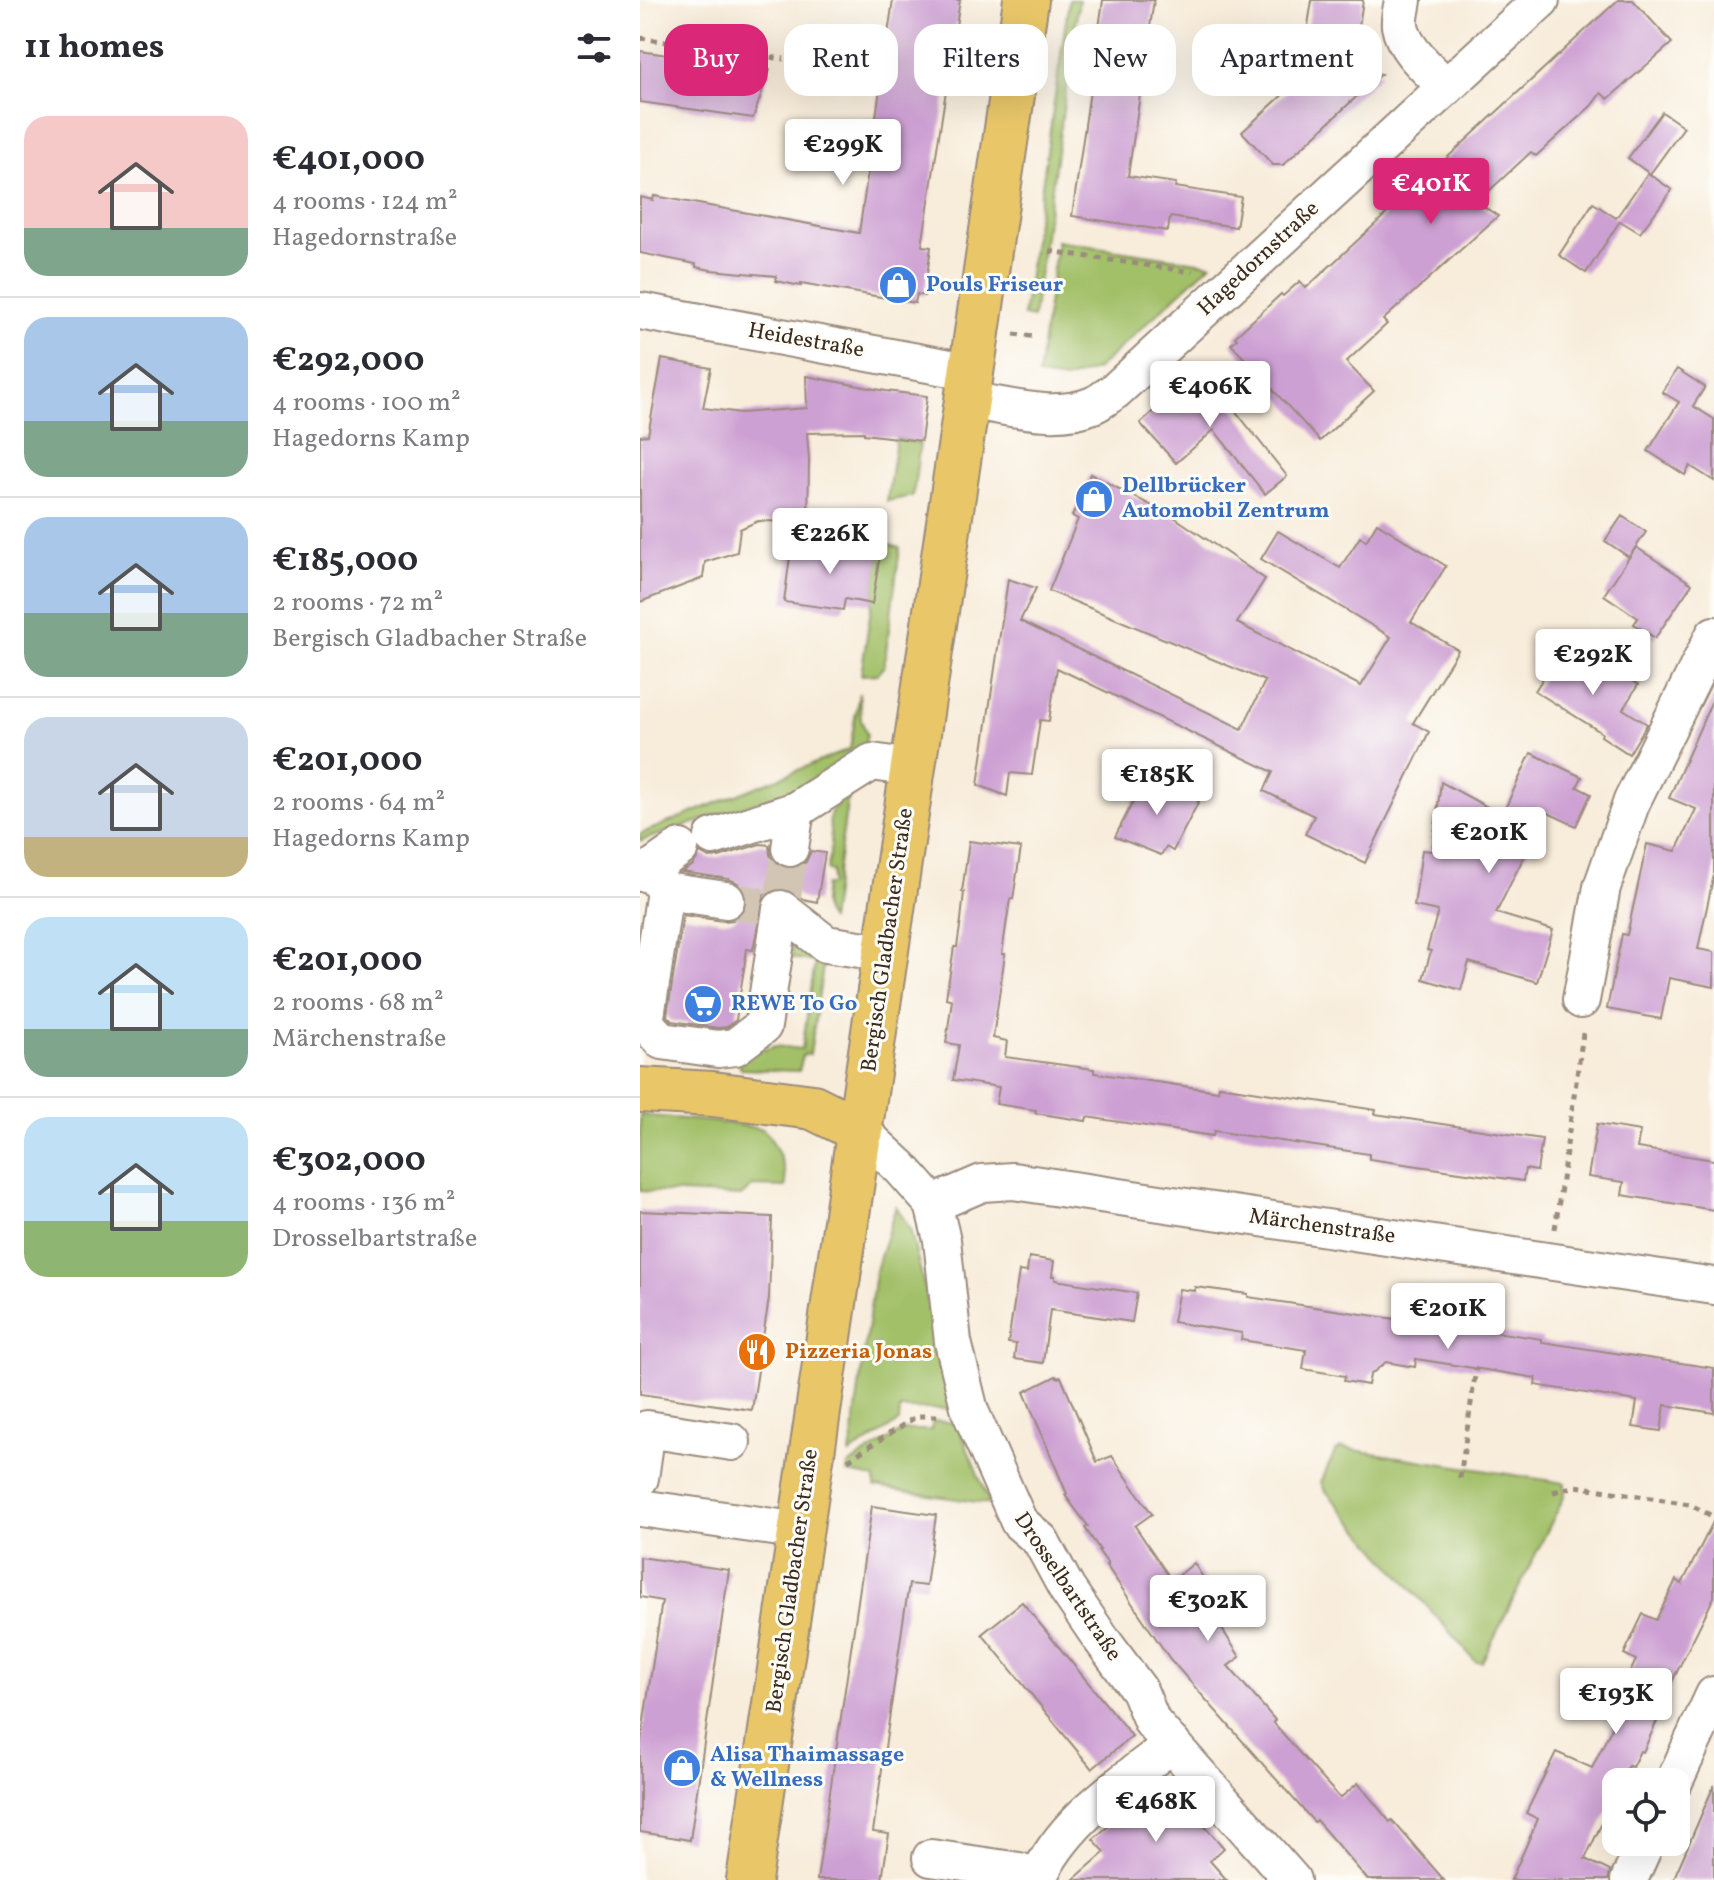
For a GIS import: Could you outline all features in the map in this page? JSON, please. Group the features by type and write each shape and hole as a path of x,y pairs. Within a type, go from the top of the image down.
{"main road":[{"name":"Bergisch Gladbacher Straße","path":"749,1880 1026,0"},
{"path":"640,1090 713,1094 813,1107 861,1131"}],"street":[{"path":"1403,0 1400,22 1403,37 1446,87"},
{"name":"Hagedornstraße","path":"969,386 1048,412 1071,411 1094,404 1115,391 1541,0"},
{"name":"Heidestraße","path":"640,311 969,386"},
{"path":"1581,1000 1602,887 1632,801 1714,635"},
{"path":"886,953 826,944 775,904 763,1026 735,1047 718,1049 662,1041 643,1018 651,878 696,842 796,810 872,762 913,768"},
{"path":"790,848 796,810"},
{"path":"651,878 726,900"},
{"path":"713,1094 718,1049"},
{"name":"Drosselbartstraße","path":"861,1131 901,1168 933,1204 942,1240 953,1342 970,1411 1019,1522 1041,1541 1067,1589 1139,1690 1152,1722 1292,1880"},
{"name":"Märchenstraße","path":"933,1204 982,1183 1013,1181 1714,1286"},
{"path":"640,1478 647,1429 732,1442"},
{"path":"640,1508 801,1531"},
{"path":"1680,1768 1714,1695"},
{"path":"931,1858 1019,1871 1038,1879 1050,1854 1077,1821 1172,1744"},
{"path":"1629,1880 1640,1856"}],"path":[{"path":"640,38 784,59"},
{"path":"1049,251 1201,273"},
{"path":"1551,1262 1585,1020 1581,1000"},
{"path":"1482,1330 1488,1288"},
{"path":"1460,1478 1476,1369"},
{"path":"812,1454 849,1460 917,1416 955,1416 970,1411"},
{"path":"1553,1492 1576,1486 1689,1504 1714,1517"}],"green space":[{"path":"1069,0 1079,0 1076,24 1066,24"},
{"path":"1064,34 1065,96 1033,318 1023,316"},
{"path":"1057,241 1211,264 1097,369 1065,380 1038,376"},
{"path":"896,439 920,443 913,496 887,501"},
{"path":"881,542 900,548 884,666 877,674 861,675"},
{"path":"859,693 861,720 867,734 864,747 799,788 640,841 640,834 850,749"},
{"path":"848,797 830,920 823,904 825,885 831,885 832,871 827,870 831,846 830,816 831,811"},
{"path":"799,941 818,955 823,967 810,1054 803,1055 799,1071 741,1069 738,1061 741,1057 775,1046 802,1049 815,962 792,958 792,947"},
{"path":"640,1115 763,1129 780,1156 786,1187 752,1186 741,1196 640,1191"},
{"path":"896,1206 910,1229 939,1364 952,1409 900,1409 899,1422 850,1454 875,1273"},
{"path":"932,1421 957,1423 990,1504 875,1487 875,1478 847,1473 848,1465 904,1430 932,1430"},
{"path":"1341,1448 1565,1483 1565,1495 1482,1662 1476,1662 1324,1489 1321,1482 1335,1452"}],"building":[{"path":"893,0 960,0 956,24 914,24 914,96 945,96 922,246 931,247 924,296 917,294 915,303 801,283 801,286 776,281 776,276 711,270 640,253 640,197 653,200 654,196 859,233 879,96 898,96 898,24 889,24"},
{"path":"1103,0 1154,0 1150,24 1100,24"},
{"path":"1312,0 1363,0 1359,24 1308,24"},
{"path":"1618,0 1633,0 1672,43 1608,99 1601,93 1536,156 1531,152 1477,202 1498,216 1383,320 1387,324 1346,362 1374,391 1320,441 1231,344 1237,339 1235,337 1281,294 1283,296 1300,281 1306,288"},
{"path":"640,51 664,55 664,96 761,96 753,118 640,102"},
{"path":"1089,96 1140,96 1128,176 1241,197 1236,227 1170,217 1168,231 1072,216"},
{"path":"1281,96 1357,96 1283,165 1273,165 1242,132"},
{"path":"1662,112 1684,127 1650,174 1628,158"},
{"path":"1648,173 1672,190 1640,233 1620,221 1586,273 1559,255 1593,203 1616,218"},
{"path":"662,359 711,368 703,408 741,413 807,408 806,376 927,396 921,441 864,432 807,433 808,522 758,521 740,529 737,552 705,562 703,578 640,602 640,436 648,435"},
{"path":"1677,369 1705,387 1693,406 1714,419 1714,481 1690,466 1685,475 1648,451 1679,402 1662,392"},
{"path":"1203,370 1287,476 1265,494 1214,430 1176,463 1140,423"},
{"path":"1090,474 1174,517 1265,579 1237,623 1361,686 1391,637 1261,559 1278,531 1340,568 1360,537 1366,541 1377,523 1446,566 1411,622 1458,650 1413,723 1429,732 1365,863 1305,834 1314,816 1264,791 1273,772 1057,668 1049,721 1040,720 1032,775 1010,773 1007,796 978,785 1008,579 1036,588 1020,621 1242,729 1265,681 1049,591 1078,519 1072,516"},
{"path":"1622,516 1646,532 1629,557 1605,541"},
{"path":"792,541 880,555 872,604 845,599 843,610 784,602"},
{"path":"1636,547 1692,584 1655,638 1634,624 1638,618 1604,595"},
{"path":"1564,644 1607,671 1617,671 1638,685 1623,709 1647,724 1629,754 1601,736 1602,733 1535,691"},
{"path":"1714,696 1714,874 1698,949 1714,952 1714,987 1669,978 1661,1019 1607,1009 1622,934 1627,935 1647,844 1676,851 1696,809 1669,798"},
{"path":"1531,753 1582,777 1577,787 1591,794 1576,826 1546,812 1496,913 1553,930 1537,982 1469,962 1461,990 1423,979 1438,911 1414,906 1422,850 1432,851 1441,782 1502,815"},
{"path":"1147,774 1199,801 1173,851 1166,847 1161,855 1115,837"},
{"path":"969,841 1021,848 1006,926 993,1038 1007,1041 1005,1057 1218,1091 1219,1086 1542,1139 1537,1171 1525,1169 1523,1181 1369,1159 1369,1154 1214,1131 1213,1136 1087,1117 1086,1121 996,1104 999,1087 953,1080 959,1045 946,1043 952,1000 946,998 961,920"},
{"path":"760,844 769,845 770,855 776,864 788,869 806,862 811,851 825,853 817,902 803,899 783,888 764,894 753,950 747,949 736,1020 727,1027 718,1028 672,1021 667,1016 683,915 733,920 743,912 747,902 745,892 738,883 682,872 693,865 700,853 709,858 719,857"},
{"path":"1597,1124 1640,1131 1637,1148 1714,1160 1714,1210 1622,1195 1624,1182 1588,1177"},
{"path":"640,1211 772,1217 769,1298 752,1410 640,1394"},
{"path":"1029,1257 1054,1261 1052,1276 1055,1280 1137,1293 1132,1322 1050,1310 1043,1363 1014,1359 1016,1344 1008,1343 1019,1271 1027,1272"},
{"path":"1195,1287 1714,1368 1714,1413 1665,1405 1661,1431 1633,1427 1637,1401 1535,1385 1536,1378 1416,1359 1415,1367 1386,1362 1370,1375 1368,1385 1344,1381 1345,1376 1303,1369 1306,1350 1241,1340 1242,1333 1173,1322 1179,1289 1195,1291"},
{"path":"1056,1376 1061,1377 1097,1462 1112,1456 1152,1514 1135,1526 1172,1581 1194,1563 1209,1587 1200,1595 1240,1657 1228,1666 1340,1798 1358,1783 1444,1880 1368,1880 1170,1659 1106,1565 1085,1528 1088,1526 1065,1495 1024,1392"},
{"path":"872,1506 936,1515 926,1586 909,1584 903,1622 873,1832 889,1834 882,1880 817,1880"},
{"path":"1714,1520 1714,1597 1654,1718 1658,1719 1643,1752 1640,1751 1632,1767 1602,1768 1602,1823 1585,1859 1610,1871 1608,1880 1511,1880 1538,1819 1526,1813 1556,1752 1592,1768 1624,1703 1617,1700 1636,1660 1624,1654 1643,1614 1656,1620 1676,1580 1682,1584"},
{"path":"640,1557 729,1570 690,1840 640,1832 640,1747 662,1601 640,1597"},
{"path":"1022,1602 1132,1736 1092,1769 982,1634"},
{"path":"1714,1785 1714,1880 1673,1880 1684,1856 1690,1856 1690,1841"},
{"path":"1170,1787 1224,1848 1210,1861 1227,1880 1073,1880 1105,1852 1093,1839 1153,1789"}],"tunnel":[{"path":"783,897 790,848"},
{"path":"726,900 762,906"}],"place":[{"name":"Pouls Friseur","path":"898,285"},
{"name":"Dellbrücker Automobil Zentrum","path":"1094,499"},
{"name":"REWE To Go","path":"703,1004"},
{"name":"Pizzeria Jonas","path":"757,1352"},
{"name":"Alisa Thaimassage & Wellness","path":"682,1768"}]}
